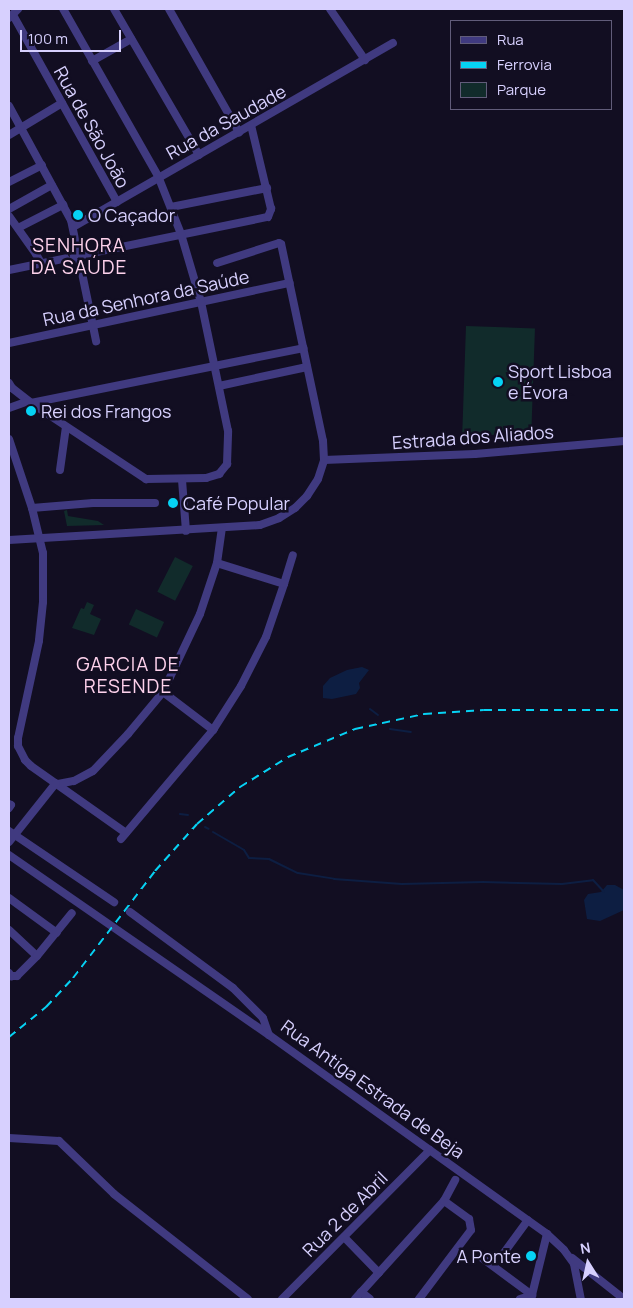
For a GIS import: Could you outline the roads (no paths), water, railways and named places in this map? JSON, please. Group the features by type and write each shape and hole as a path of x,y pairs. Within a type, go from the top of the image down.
{"street":[{"path":"9,383 12,388 29,402 146,479 182,480 213,477 219,474 227,464 229,441 215,366 201,302 181,234 158,176 63,9"},
{"path":"114,9 199,155"},
{"path":"169,9 240,132"},
{"path":"330,9 365,60"},
{"name":"Rua de São João","path":"13,14 117,202"},
{"path":"92,61 132,39"},
{"name":"Rua da Saudade","path":"73,227 158,176 266,118 394,43"},
{"path":"9,135 62,103"},
{"path":"9,106 42,165 73,227 96,341"},
{"path":"9,270 268,217 272,209 251,125"},
{"path":"9,182 42,165"},
{"path":"9,209 52,185"},
{"path":"170,207 267,188"},
{"path":"18,228 63,205"},
{"path":"9,216 40,263"},
{"path":"9,540 222,529 260,525 279,518 295,508 307,496 318,479 324,460 323,441 281,244 278,243 217,262"},
{"name":"Rua da Senhora da Saúde","path":"9,342 290,283"},
{"path":"9,408 29,402 303,348"},
{"path":"219,386 307,367"},
{"path":"60,470 66,427"},
{"path":"9,439 41,539 43,602 39,641 18,738 21,754 25,760 124,836 213,730 241,686 266,638 293,555"},
{"name":"Estrada dos Aliados","path":"324,460 475,454 624,441"},
{"path":"182,480 186,531"},
{"path":"32,508 93,503 155,503"},
{"path":"9,842 12,834 57,784 74,781 93,771 128,734 163,692 191,636 217,563 222,529"},
{"path":"217,563 284,584"},
{"path":"163,692 213,730"},
{"path":"12,834 114,902"},
{"path":"9,854 269,1035"},
{"path":"9,898 57,933"},
{"name":"Rua Antiga Estrada de Beja","path":"130,912 233,988 263,1018 269,1035 547,1234 570,1257 577,1272 581,1299"},
{"path":"10,974 17,976 37,956 72,913"},
{"path":"9,930 37,956"},
{"path":"9,1138 50,1140 66,1146 114,1194 248,1299"},
{"name":"Rua 2 de Abril","path":"282,1299 430,1150"},
{"path":"355,1299 444,1201 455,1180 451,1164"},
{"path":"455,1180 471,1178"},
{"path":"420,1299 471,1230 468,1219 444,1201"},
{"path":"503,1254 528,1220"},
{"path":"531,1297 547,1234"},
{"path":"344,1236 379,1273"},
{"path":"570,1257 624,1299"},
{"path":"482,1258 531,1297"},
{"path":"361,1292 370,1299"},
{"path":"520,1299 531,1297"}],"water":[{"path":"362,667 369,670 359,683 360,688 356,694 332,699 323,698 323,686 330,678 347,670"},
{"path":"607,885 615,885 624,890 624,910 600,921 587,919 584,900 588,894 601,892"}],"waterway":[{"path":"370,709 378,715"},
{"path":"390,729 411,732"},
{"path":"180,814 188,815"},
{"path":"205,827 209,829"},
{"path":"213,832 244,850 249,858 269,859 298,873 334,879 402,884 483,882 562,884 593,880 604,892"}],"railway":[{"path":"9,1037 46,1007 73,978 155,871 197,824 240,787 288,757 355,729 424,714 484,710 624,710"}],"place":[{"name":"O Caçador","path":"78,215"},
{"name":"Sport Lisboa e Évora","path":"498,382"},
{"name":"Rei dos Frangos","path":"31,411"},
{"name":"Café Popular","path":"173,503"},
{"name":"A Ponte","path":"531,1256"}],"district":[{"name":"SENHORA DA SAÚDE","path":"79,257"},
{"name":"GARCIA DE RESENDE","path":"128,676"}]}
